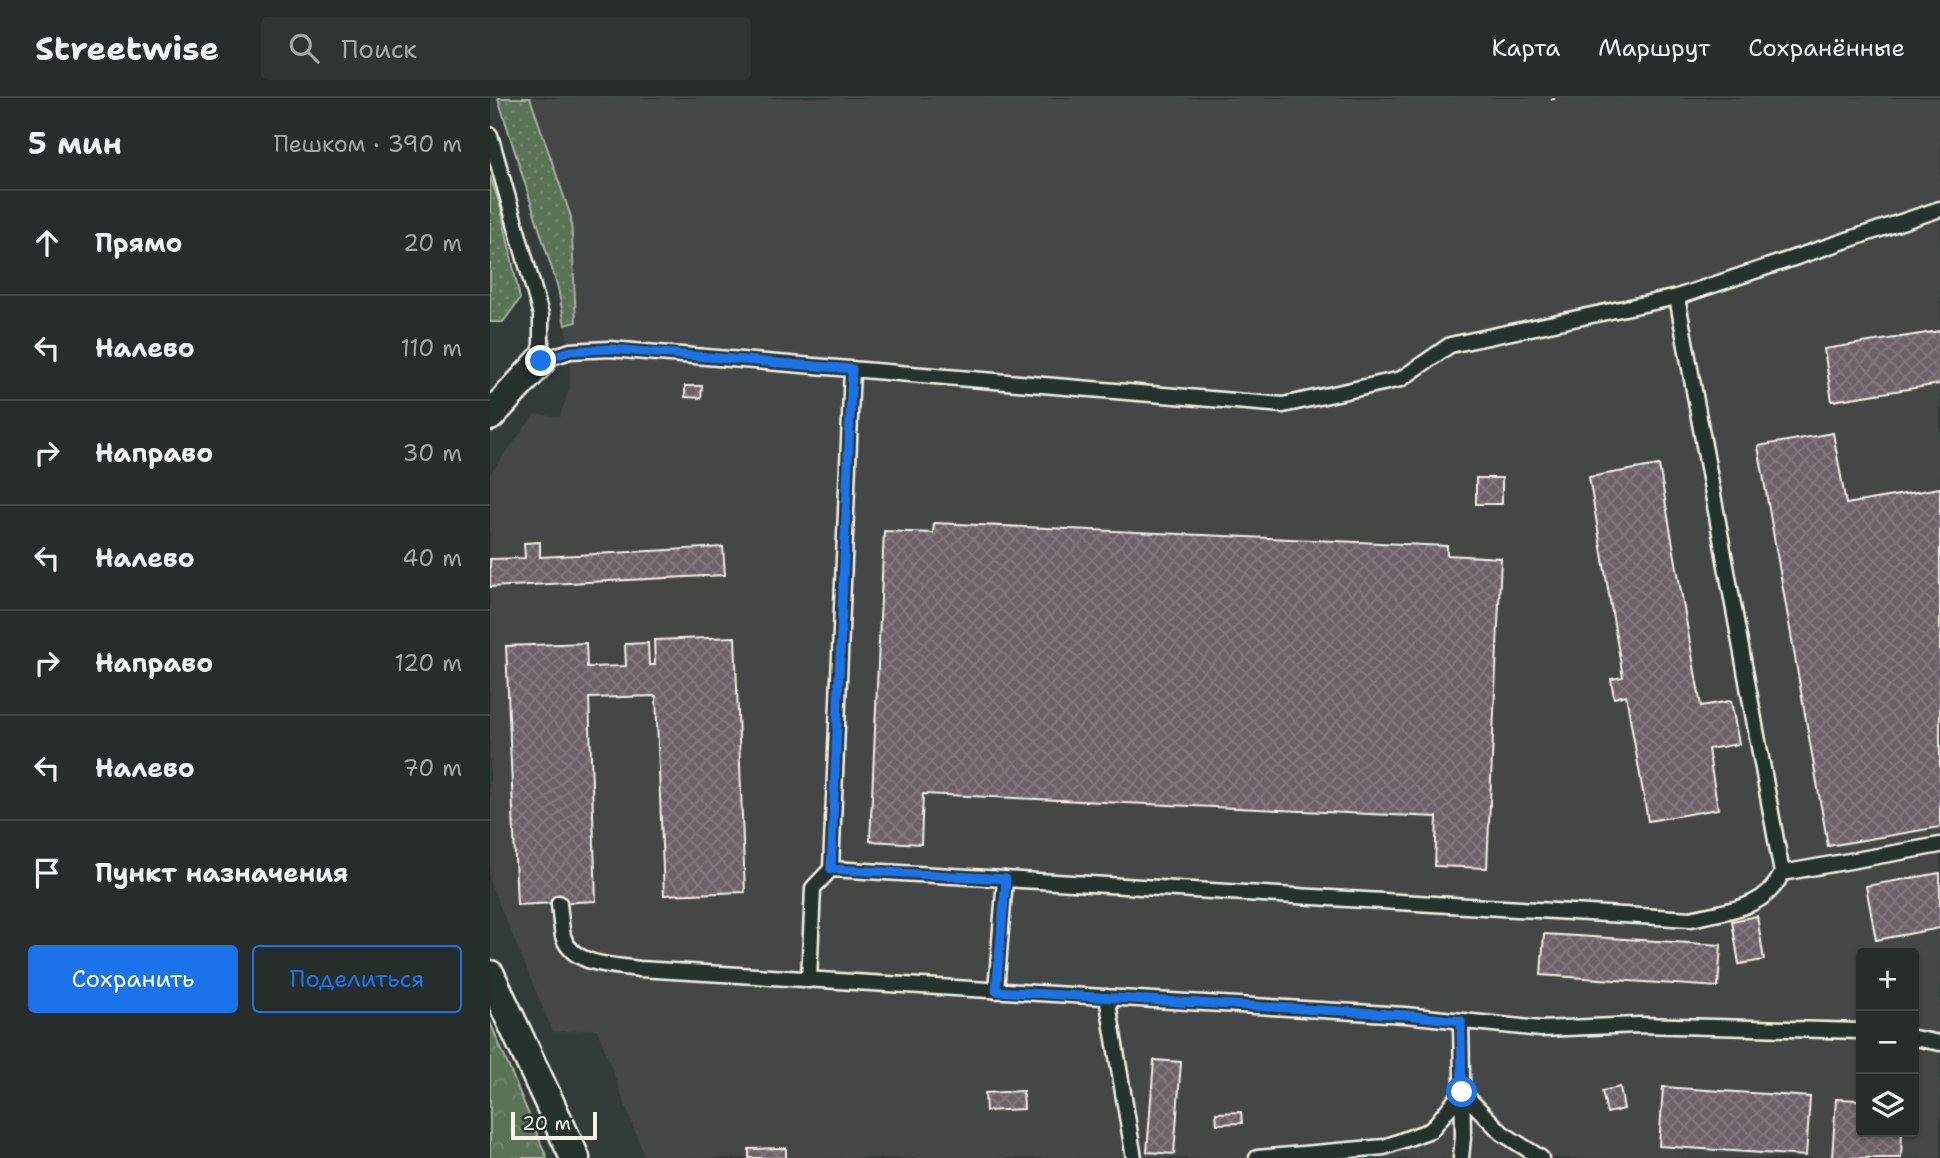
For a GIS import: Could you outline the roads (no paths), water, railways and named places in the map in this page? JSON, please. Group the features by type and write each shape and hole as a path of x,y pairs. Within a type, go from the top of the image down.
{"street":[{"path":"490,416 541,361"},
{"path":"490,975 575,1158"}],"lane":[{"path":"490,135 541,315 541,361 570,351 610,349 1283,405 1401,379 1450,345 1677,297 1940,209"},
{"path":"831,869 1691,919 1759,902 1776,886 1782,873 1677,297"},
{"path":"809,980 813,888 831,869 852,369"},
{"path":"1782,873 1940,845"},
{"path":"996,991 1006,879"},
{"path":"559,903 564,938 574,953 595,963 639,969 1405,1015 1541,1029 1639,1025 1856,1031"},
{"path":"1107,997 1134,1158"},
{"path":"1461,1021 1461,1158"},
{"path":"1919,1039 1940,1043"},
{"path":"1257,1158 1384,1147 1431,1130 1462,1092"},
{"path":"1462,1092 1502,1133 1541,1158"}]}
